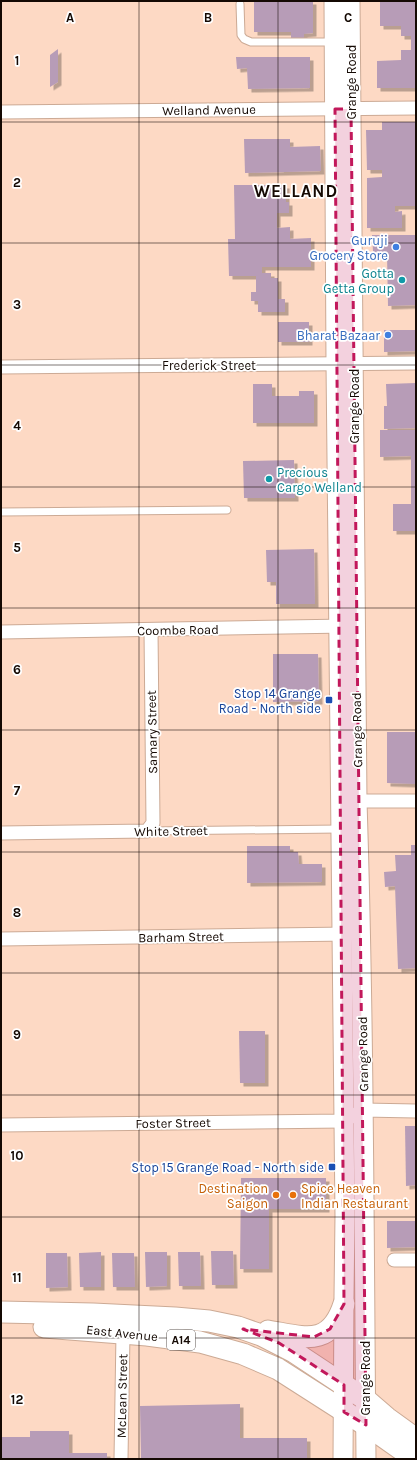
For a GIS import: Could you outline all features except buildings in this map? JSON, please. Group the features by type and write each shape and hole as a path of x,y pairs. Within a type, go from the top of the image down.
{"main road":[{"name":"Grange Road","path":"334,1 334,42 343,109"},
{"name":"Grange Road","path":"350,1 343,109 347,626 349,801 361,934 364,1110 366,1459"},
{"name":"Grange Road","path":"344,1459 345,1216 341,829 349,801"},
{"path":"243,1329 314,1337 330,1329 338,1318 344,1304"},
{"name":"East Avenue","path":"1,1312 175,1318 209,1321 243,1329 279,1343 344,1397 365,1412"},
{"name":"East Avenue","path":"1,1326 58,1327 200,1342 243,1354 344,1397"},
{"name":"A14","path":"365,1412 387,1418 416,1439"},
{"name":"A14","path":"365,1412 415,1459"}],"street":[{"name":"Welland Avenue","path":"1,112 416,108"},
{"name":"Frederick Street","path":"1,367 416,363"},
{"name":"Coombe Road","path":"1,632 347,626"},
{"name":"Samary Street","path":"147,831 154,823 151,630"},
{"path":"349,801 416,801"},
{"name":"White Street","path":"1,833 147,831"},
{"name":"Barham Street","path":"1,939 361,934"},
{"path":"344,1121 364,1110 416,1111"},
{"name":"Foster Street","path":"1,1125 344,1121"},
{"path":"394,1260 416,1260"},
{"name":"McLean Street","path":"121,1459 123,1333"}],"lane":[{"path":"240,4 241,35 247,41 334,42"},
{"path":"1,512 227,510"},
{"name":"White Street","path":"147,831 341,829"}],"highlighted area":[{"path":"335,109 351,109 366,1425 344,1412 344,1385 279,1343 243,1329 314,1337 330,1329 344,1304"}],"place":[{"name":"Guruji Grocery Store","path":"396,247"},
{"name":"Gotta Getta Group","path":"402,280"},
{"name":"Bharat Bazaar","path":"388,335"},
{"name":"Precious Cargo Welland","path":"269,479"},
{"name":"Stop 14 Grange Road - North side","path":"329,700"},
{"name":"Stop 15 Grange Road - North side","path":"332,1167"},
{"name":"Destination Saigon","path":"276,1195"},
{"name":"Spice Heaven Indian Restaurant","path":"293,1195"}],"district":[{"name":"WELLAND","path":"296,191"}]}
